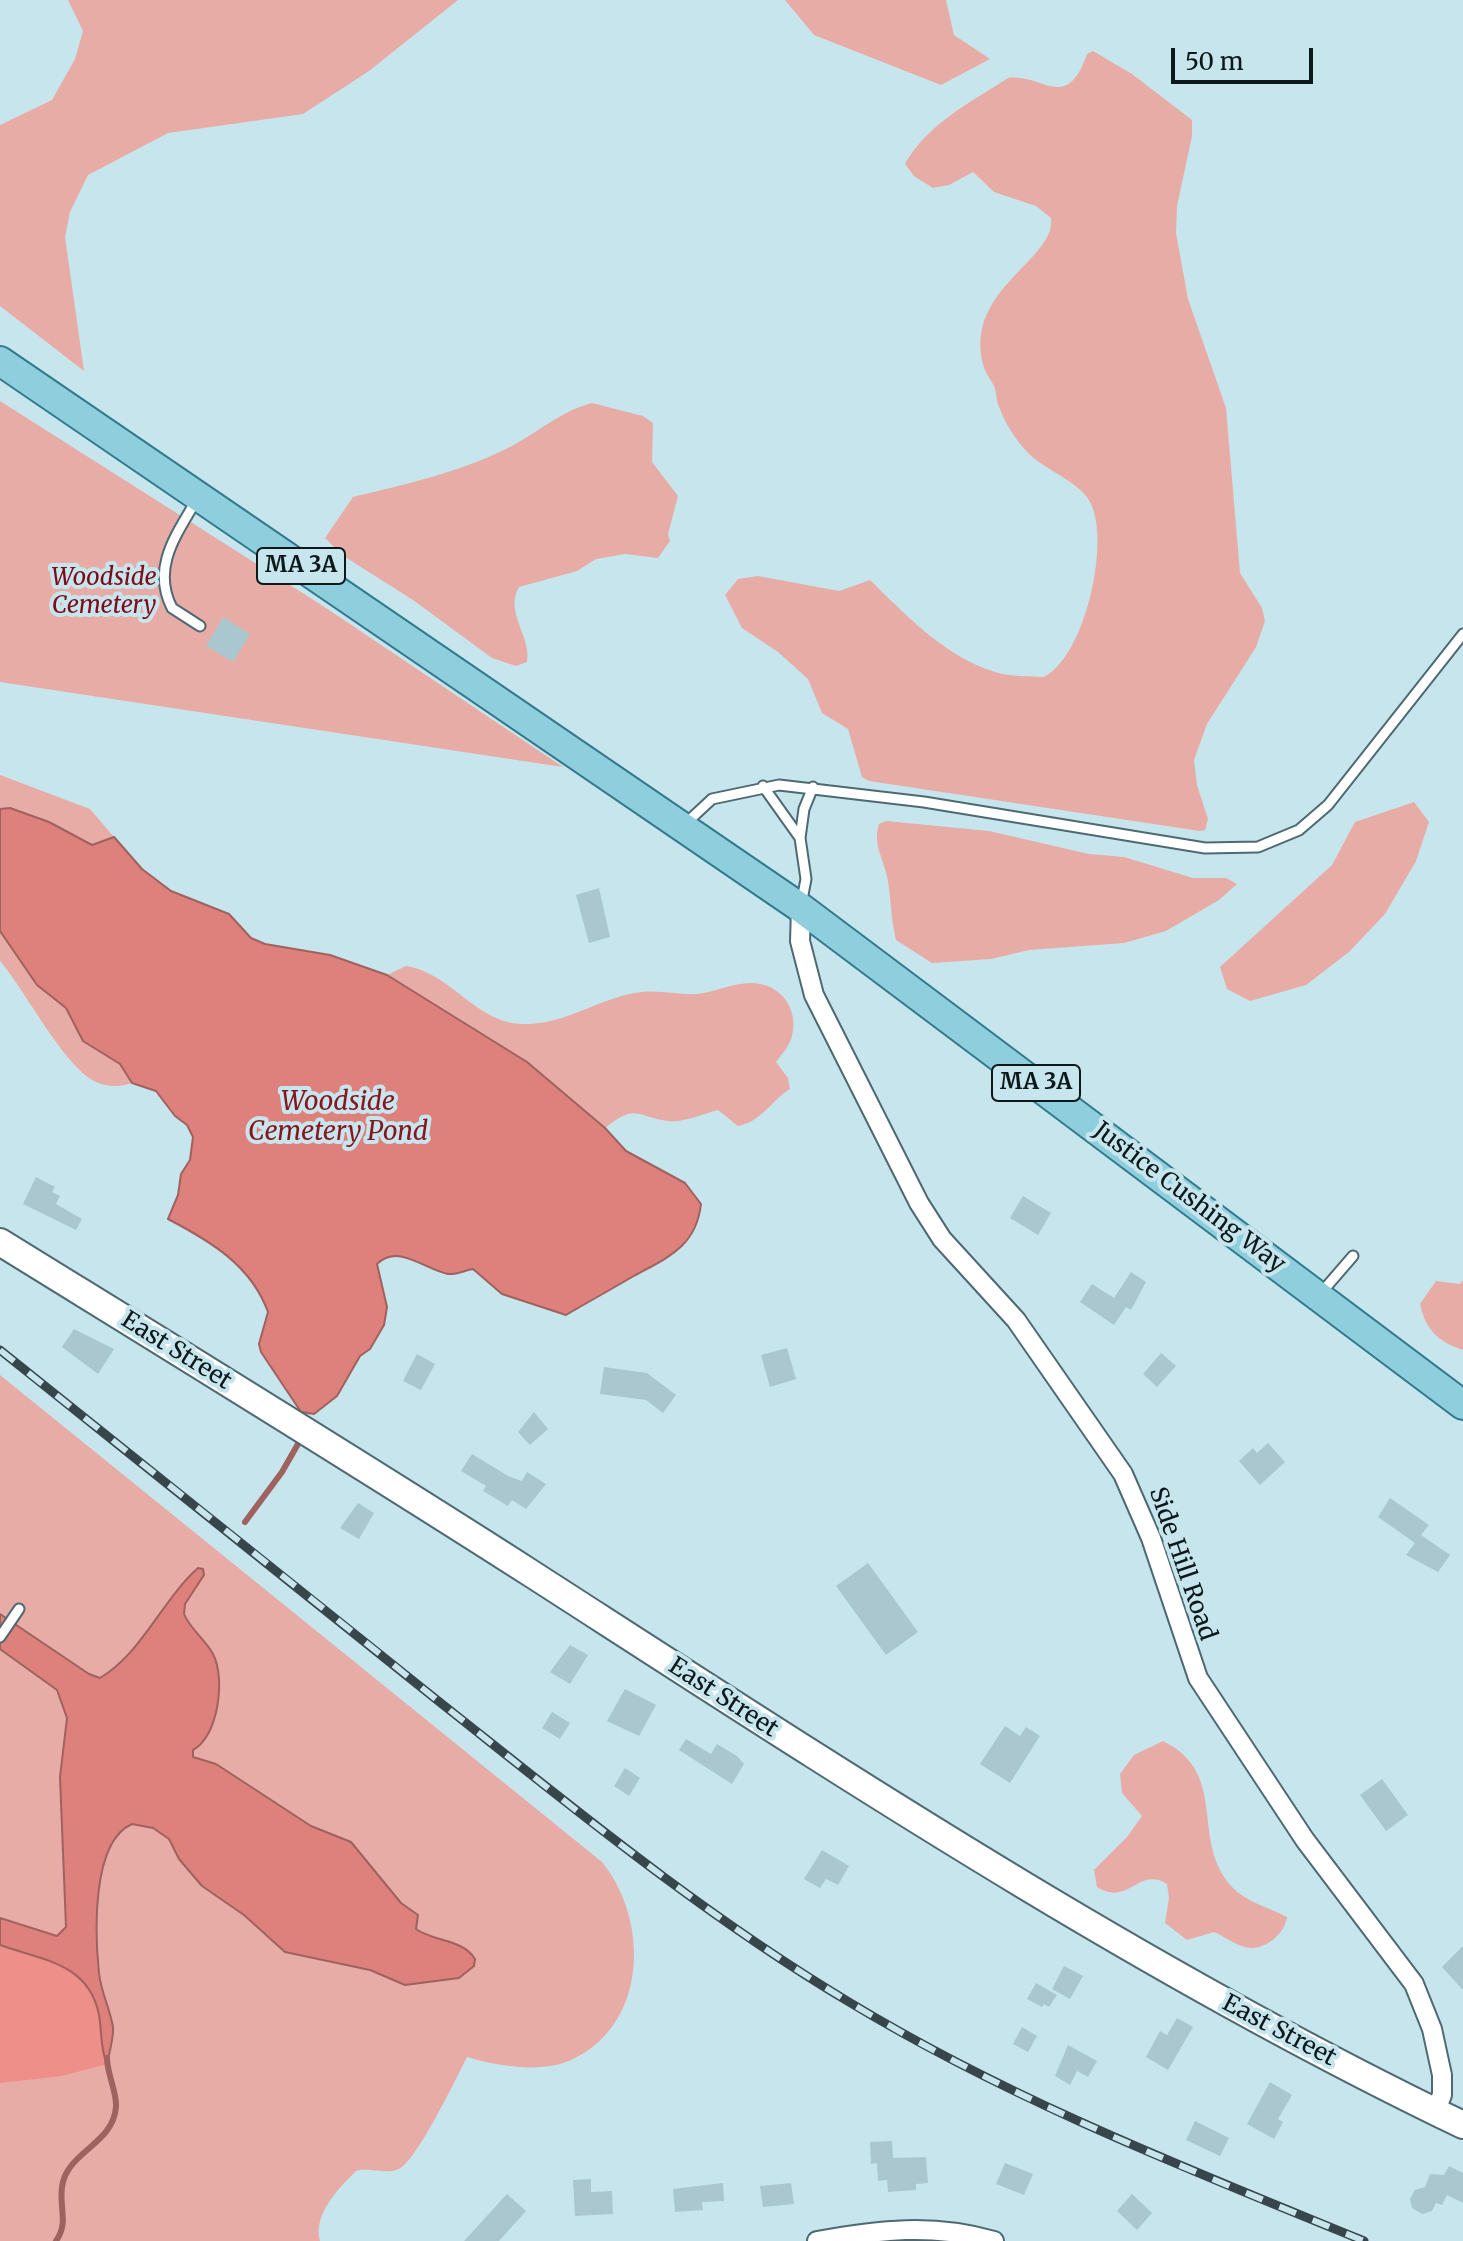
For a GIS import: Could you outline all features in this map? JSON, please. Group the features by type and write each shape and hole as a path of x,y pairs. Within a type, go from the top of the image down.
{"main road":[{"name":"MA 3A","path":"0,361 199,496"},
{"name":"Justice Cushing Way","path":"199,496 801,908 1463,1405"},
{"name":"East Street","path":"0,1242 414,1498 799,1747 1247,2015 1463,2125"}],"street":[{"name":"Side Hill Road","path":"801,908 800,941 814,995 928,1218 1016,1320 1117,1464 1151,1538 1198,1678 1305,1840 1414,1984 1432,2029 1442,2075 1442,2095 1435,2112"},
{"path":"817,2241 875,2231 925,2228 994,2241"}],"lane":[{"path":"199,496 166,553 162,574 172,608 200,626"},
{"path":"683,826 712,799 763,786 813,787 1205,848 1258,847 1299,830 1328,805 1463,634"},
{"path":"763,786 800,838"},
{"path":"801,908 806,879 800,838 804,809 813,787"},
{"path":"1318,1296 1353,1256"},
{"path":"0,1637 19,1609"}],"green space":[{"path":"68,0 458,0 369,71 303,114 168,133 88,175 70,212 65,237 84,371 0,306 0,125 52,100 75,59 83,31"},
{"path":"785,0 946,0 954,35 990,59 941,85 814,35"},
{"path":"1093,51 1132,74 1192,120 1192,136 1177,206 1176,233 1188,299 1226,408 1240,573 1262,608 1265,621 1256,647 1207,724 1194,760 1197,785 1208,819 1205,830 1200,831 869,781 862,777 848,729 822,713 808,679 778,652 742,628 725,595 738,579 758,576 839,591 870,580 912,621 959,656 977,665 1007,675 1044,677 1059,665 1082,624 1090,598 1095,571 1096,522 1091,504 1081,490 1042,464 1014,436 984,367 981,338 986,315 1012,278 1040,248 1049,233 1051,218 1036,206 994,192 973,172 949,185 933,188 914,176 905,164 925,137 938,126 1008,78 1062,87 1071,82 1087,54"},
{"name":"Woodside Cemetery","path":"0,401 323,606 563,767 0,682"},
{"path":"592,403 643,416 653,423 652,462 678,496 668,534 670,541 658,558 625,554 596,559 577,571 519,587 515,596 516,615 526,644 527,662 516,666 492,658 413,600 342,555 325,538 353,497 469,465 517,443 558,417"},
{"path":"0,775 90,809 114,837 92,845 23,812 0,809"},
{"path":"1414,802 1429,822 1416,861 1385,914 1349,952 1306,985 1250,1001 1227,989 1220,967 1332,865 1355,822"},
{"path":"886,821 989,831 1089,854 1124,857 1193,878 1226,878 1237,884 1219,900 1166,931 1124,943 1029,950 991,959 932,963 896,940 888,881 877,839 879,824"},
{"path":"0,931 37,985 66,1008 83,1041 120,1064 132,1083 114,1086 96,1082 71,1061 0,961"},
{"path":"406,966 437,978 492,1016 524,1024 555,1020 642,992 697,994 744,983 771,987 785,999 793,1016 791,1039 776,1062 788,1078 790,1089 760,1116 738,1126 718,1110 674,1121 630,1113 605,1128 527,1062 387,975"},
{"path":"1463,1280 1463,1350 1446,1343 1429,1328 1420,1304 1436,1281 1460,1284"},
{"path":"0,1375 602,1862 618,1886 628,1913 633,1942 633,1971 627,1999 614,2024 595,2045 569,2061 545,2067 505,2065 467,2057 436,2118 407,2163 394,2171 356,2171 335,2194 324,2212 320,2221 320,2241 0,2241"},
{"path":"1163,1741 1183,1755 1196,1771 1203,1789 1212,1849 1219,1869 1238,1892 1287,1917 1283,1929 1269,1943 1256,1948 1245,1947 1214,1932 1187,1940 1165,1923 1169,1898 1167,1884 1157,1880 1141,1882 1117,1892 1097,1887 1094,1870 1127,1837 1142,1816 1122,1793 1120,1774 1134,1755"}],"shaded area":[{"path":"0,1945 62,1966 85,1984 94,1998 99,2015 107,2064 62,2076 0,2083"}],"water":[{"name":"Woodside Cemetery Pond","path":"10,808 49,822 92,845 114,837 142,869 171,891 229,914 251,938 265,944 330,955 387,975 527,1062 605,1128 626,1151 685,1183 701,1204 693,1231 667,1257 566,1315 502,1294 473,1269 448,1274 403,1257 385,1258 377,1264 387,1307 384,1325 370,1349 360,1356 337,1396 314,1414 301,1412 261,1352 259,1344 268,1312 261,1295 227,1256 168,1219 178,1195 181,1174 190,1160 193,1137 187,1125 175,1116 156,1091 132,1083 120,1064 83,1041 66,1008 37,985 0,931 0,809"},
{"path":"198,1568 203,1569 204,1575 185,1604 184,1614 213,1654 219,1692 214,1721 202,1743 193,1750 193,1757 216,1764 311,1826 351,1842 401,1903 418,1915 416,1929 463,1948 475,1959 474,1966 459,1978 405,1985 370,1970 285,1952 244,1915 202,1886 179,1859 169,1839 153,1828 132,1824 119,1834 109,1850 99,1891 99,1973 113,2027 107,2064 99,2015 94,1998 85,1984 62,1966 0,1945 0,1918 57,1936 66,1927 60,1777 67,1718 57,1690 0,1649 0,1614 89,1674 100,1678 128,1655 173,1595"}],"building":[{"path":"223,617 250,634 233,662 206,646"},
{"path":"599,888 610,937 589,943 576,895"},
{"path":"36,1177 55,1187 52,1192 60,1196 56,1204 82,1219 76,1230 23,1204"},
{"path":"1023,1196 1051,1213 1038,1235 1010,1218"},
{"path":"1131,1272 1146,1282 1131,1310 1126,1307 1114,1325 1080,1302 1092,1284 1114,1298"},
{"path":"74,1329 114,1349 98,1374 62,1347"},
{"path":"787,1348 796,1379 770,1387 761,1355"},
{"path":"1161,1353 1176,1366 1157,1387 1143,1374"},
{"path":"417,1354 435,1364 421,1390 403,1381"},
{"path":"604,1367 647,1373 676,1395 663,1413 646,1400 600,1394"},
{"path":"534,1412 548,1429 530,1445 518,1432"},
{"path":"1268,1443 1285,1462 1260,1485 1239,1461 1253,1448 1257,1453"},
{"path":"472,1454 508,1476 522,1481 527,1472 546,1484 526,1509 512,1500 508,1506 483,1491 486,1486 461,1471"},
{"path":"1390,1498 1429,1525 1421,1535 1450,1555 1438,1572 1406,1555 1415,1543 1378,1517"},
{"path":"358,1503 374,1513 359,1539 340,1528"},
{"path":"868,1563 918,1632 886,1655 836,1586"},
{"path":"570,1645 588,1655 570,1684 550,1672"},
{"path":"625,1689 656,1705 639,1736 607,1721"},
{"path":"552,1712 570,1723 560,1739 542,1728"},
{"path":"1005,1726 1020,1736 1026,1727 1040,1736 1010,1783 980,1764"},
{"path":"686,1739 711,1754 717,1744 737,1756 744,1764 732,1784 679,1750"},
{"path":"625,1768 640,1778 629,1796 614,1786"},
{"path":"1382,1779 1408,1815 1386,1831 1360,1795"},
{"path":"822,1850 849,1866 838,1885 826,1879 820,1888 804,1879"},
{"path":"1463,1946 1463,1990 1442,1967"},
{"path":"1064,1966 1083,1976 1070,1999 1052,1989"},
{"path":"1036,1983 1057,1995 1049,2007 1027,1999"},
{"path":"1177,2018 1193,2027 1168,2070 1146,2057 1160,2031 1167,2035"},
{"path":"1022,2027 1037,2036 1028,2052 1013,2044"},
{"path":"1068,2045 1097,2061 1088,2077 1077,2071 1070,2085 1055,2076"},
{"path":"1270,2082 1292,2095 1278,2119 1283,2122 1274,2139 1247,2124"},
{"path":"1195,2121 1229,2138 1220,2156 1186,2140"},
{"path":"892,2141 893,2158 926,2157 928,2183 916,2184 916,2190 888,2192 887,2180 878,2181 877,2163 871,2164 870,2142"},
{"path":"1005,2163 1033,2174 1024,2195 996,2184"},
{"path":"1449,2166 1463,2173 1463,2203 1447,2195 1442,2205 1436,2203 1432,2211 1422,2214 1412,2208 1410,2199 1415,2190 1425,2187 1430,2174 1444,2175"},
{"path":"591,2179 591,2192 612,2191 613,2214 575,2216 573,2180"},
{"path":"723,2183 724,2201 702,2202 703,2210 675,2212 673,2189"},
{"path":"791,2183 794,2204 763,2207 760,2186"},
{"path":"507,2194 526,2211 499,2241 464,2241"},
{"path":"1132,2194 1152,2213 1137,2230 1117,2211"}],"waterway":[{"path":"245,1522 282,1472 298,1444"},
{"path":"56,2241 62,2228 61,2195 65,2175 107,2131 113,2120 116,2101 107,2058"}],"railway":[{"path":"0,1350 587,1819 741,1933 849,2002 973,2071 1166,2160 1364,2241"}]}
